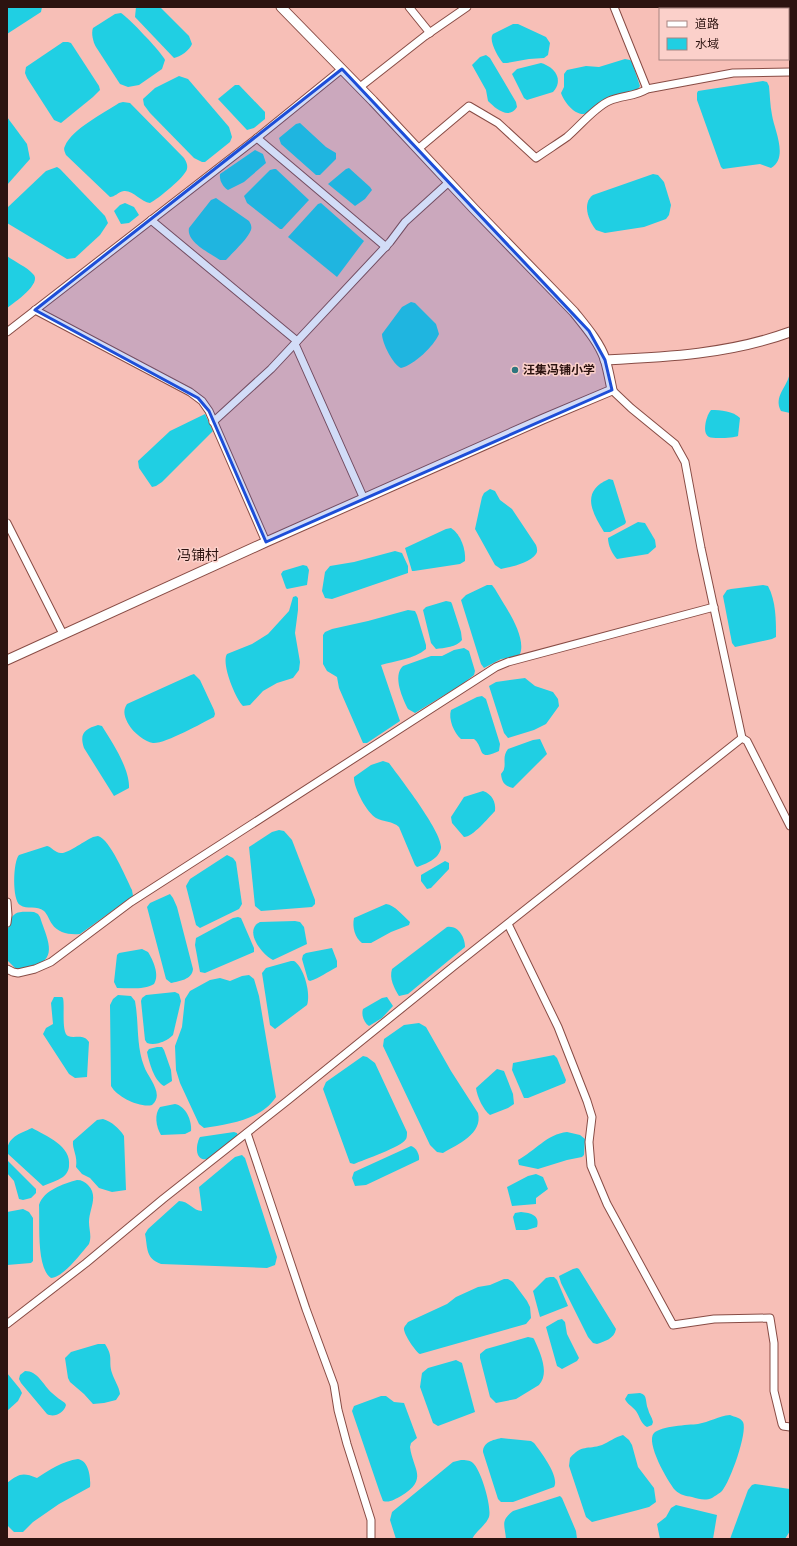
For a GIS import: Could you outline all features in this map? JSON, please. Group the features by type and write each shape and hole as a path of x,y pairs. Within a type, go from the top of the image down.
{"street":[{"path":"281,7 574,312 589,331 605,360 612,390 631,408 675,444 687,469 696,526 742,738 747,741 790,826"},
{"path":"409,7 430,33"},
{"path":"360,88 430,33 467,7"},
{"path":"614,7 647,89"},
{"path":"7,332 257,138 342,69"},
{"path":"418,149 469,106 498,123 536,158 566,138 605,103 614,99 641,93 647,89 733,72 790,72"},
{"path":"257,138 386,247"},
{"path":"213,422 271,369 386,247 405,222 449,182"},
{"path":"151,220 296,342 364,499"},
{"path":"35,310 190,392 206,406 266,542"},
{"path":"605,360 665,357 730,349 790,332"},
{"path":"7,660 266,542 612,390"},
{"path":"7,523 63,634"},
{"path":"8,971 18,973 35,969 50,962 71,948 131,902 496,667 508,662 714,607"},
{"path":"7,1324 86,1263 163,1199 742,738"},
{"path":"782,810 790,812"},
{"path":"7,902 7,922"},
{"path":"508,924 558,1027 587,1100 592,1117 589,1142 590,1166 607,1204 673,1325 714,1319 770,1318 774,1343 774,1399 782,1424 790,1427"},
{"path":"247,1133 306,1309 334,1386 345,1437 371,1520 371,1539"}],"highlighted area":[{"path":"342,69 589,331 605,360 612,390 266,542 209,411 198,398 35,310"}],"water":[{"path":"7,7 42,7 41,12 7,34"},
{"path":"136,7 160,7 189,36 192,44 189,49 182,55 174,58 135,17"},
{"path":"121,13 144,35 165,60 162,69 139,85 128,87 120,84 96,47 92,35 93,28 115,14"},
{"path":"513,24 518,24 546,37 550,43 548,55 544,58 503,63 494,48 492,37 493,34"},
{"path":"63,42 71,43 99,86 100,90 61,123 54,120 25,73 26,67"},
{"path":"486,55 490,58 516,102 517,107 510,113 502,112 488,101 486,90 472,65 480,57"},
{"path":"625,59 632,62 640,86 637,89 631,93 608,97 586,114 577,113 569,106 561,93 564,87 564,74 567,70 586,66 599,67"},
{"path":"541,63 554,71 558,79 558,83 553,92 527,100 524,98 512,74 517,69"},
{"path":"179,76 188,79 229,127 232,137 230,142 205,162 194,158 144,105 143,99 155,88"},
{"path":"763,81 767,82 769,86 771,111 779,143 779,157 771,168 760,164 723,169 697,100 697,93 698,91"},
{"path":"235,85 239,85 265,112 265,119 254,128 247,130 218,99"},
{"path":"119,103 130,103 184,158 187,165 187,169 182,177 165,193 150,203 143,201 131,192 127,191 110,197 66,155 64,150 64,147 69,140 81,128"},
{"path":"7,117 27,144 30,159 7,185"},
{"path":"300,123 326,147 336,153 336,159 320,175 316,175 281,144 279,138 296,124"},
{"path":"255,150 263,154 266,163 244,182 228,190 224,187 220,179 220,174"},
{"path":"57,167 105,216 108,223 100,235 75,258 67,259 7,223 7,208 46,171"},
{"path":"349,168 372,190 365,199 355,206 328,184"},
{"path":"276,169 309,200 282,229 247,203 244,196 270,170"},
{"path":"653,174 658,175 664,182 671,205 669,215 666,219 644,227 605,233 596,230 587,212 588,202 593,195"},
{"path":"216,198 249,221 251,224 251,230 246,238 226,260 220,260 200,247 191,238 189,233 189,228 211,200"},
{"path":"125,203 134,207 139,215 129,223 121,224 114,211 120,205"},
{"path":"321,203 364,241 337,277 288,237 318,204"},
{"path":"7,256 28,269 35,278 31,287 7,308"},
{"path":"411,302 415,303 436,324 439,334 433,344 423,354 412,363 401,368 395,363 388,353 382,338 382,334 402,307"},
{"path":"790,372 790,413 781,411 779,401"},
{"path":"711,410 730,412 740,418 738,436 728,438 709,437 705,432 705,428 708,415"},
{"path":"205,414 213,431 162,482 152,487 139,468 138,461 170,431"},
{"path":"609,479 613,480 626,522 610,532 604,532 595,517 591,502 595,489"},
{"path":"490,489 495,491 500,500 512,509 536,545 536,554 529,560 515,566 501,569 495,565 475,529 482,497 484,493"},
{"path":"638,522 645,523 655,540 656,547 648,554 617,559 613,555 608,538"},
{"path":"451,528 460,538 465,552 465,561 460,564 412,571 405,548"},
{"path":"395,551 402,553 408,566 408,573 332,599 325,598 322,591 325,572 330,566 354,562"},
{"path":"303,565 307,566 309,570 307,585 287,589 281,574 283,571"},
{"path":"487,585 492,585 495,589 514,621 518,630 521,647 520,654 516,657 501,659 484,668 481,664 461,600 466,595"},
{"path":"763,585 768,586 773,598 776,617 776,637 735,647 732,643 723,596 727,590"},
{"path":"296,596 298,598 298,610 295,633 300,662 299,670 293,678 277,683 263,691 250,705 243,706 236,696 227,672 227,654 252,644 268,634 289,611 293,597"},
{"path":"446,601 451,602 452,604 462,640 454,646 436,649 431,643 423,610 426,607"},
{"path":"408,610 415,611 417,615 426,649 416,655 381,665 400,721 367,743 363,743 339,688 337,677 327,671 323,664 323,635 325,632 332,629"},
{"path":"464,648 469,651 475,671 474,675 461,685 415,713 408,709 401,694 398,681 400,670 403,666 431,656 442,656 454,650"},
{"path":"194,674 200,680 214,710 214,717 174,737 159,742 153,743 146,741 133,731 125,714 125,707 127,704"},
{"path":"525,678 535,686 553,692 558,699 559,706 546,724 534,730 508,738 504,733 489,686 496,682"},
{"path":"482,696 486,699 500,744 499,751 492,754 484,754 474,739 461,739 454,730 451,722 451,710"},
{"path":"98,725 102,726 124,764 129,781 129,788 114,796 84,748 82,739 84,732"},
{"path":"540,739 547,754 513,788 506,785 502,780 501,774 504,770 505,757 508,749"},
{"path":"383,761 389,763 411,793 428,818 440,841 440,852 428,863 417,867 415,865 399,827 372,815 358,793 354,777 371,765"},
{"path":"483,791 489,794 493,799 495,811 476,831 464,837 452,823 451,817 464,797"},
{"path":"279,830 284,831 292,840 315,900 315,904 312,907 261,911 255,906 249,847 272,832"},
{"path":"98,836 108,844 122,868 132,890 133,896 80,934 68,934 57,930 44,911 38,908 20,905 17,902 14,880 19,855 47,846 57,852 64,853 93,837"},
{"path":"227,855 233,858 236,862 242,904 239,909 200,928 196,925 186,886 190,879"},
{"path":"445,861 449,863 449,869 431,888 427,889 421,881 421,875"},
{"path":"170,894 177,907 193,969 188,978 171,983 166,979 147,907 150,903"},
{"path":"386,904 393,906 399,911 410,922 409,925 391,932 371,943 362,943 355,932 353,925 354,918"},
{"path":"34,912 40,917 48,939 49,953 41,963 19,969 15,968 7,960 7,936 10,922 12,917 17,913"},
{"path":"233,918 241,918 254,948 254,952 205,973 200,972 195,945 196,938"},
{"path":"260,922 300,922 304,927 307,944 273,960 264,953 256,942 253,931 255,926"},
{"path":"447,927 454,928 460,932 464,939 465,947 408,994 399,996 392,979 392,969"},
{"path":"332,948 337,961 337,967 317,978 310,981 308,980 302,959 303,955 306,953"},
{"path":"142,949 148,952 154,963 156,980 154,984 141,988 117,988 114,982 117,955 119,953"},
{"path":"291,961 298,964 304,975 308,994 307,1005 275,1029 270,1025 262,973 266,968"},
{"path":"249,975 254,979 259,996 276,1097 270,1105 262,1111 244,1120 204,1128 199,1124 180,1083 176,1070 175,1046 182,1027 185,999 190,991 210,980 220,978 230,981"},
{"path":"175,992 179,994 181,1001 173,1035 161,1042 154,1044 147,1043 145,1040 141,1001 142,998 146,995"},
{"path":"118,995 131,996 135,1001 141,1058 157,1096 156,1101 152,1105 141,1105 129,1101 118,1094 111,1086 110,1005 113,999"},
{"path":"54,997 63,998 64,1025 66,1034 71,1037 87,1039 89,1042 87,1077 75,1078 69,1074 43,1034 46,1028 53,1024 51,1003"},
{"path":"387,997 393,1006 382,1018 369,1026 363,1019 363,1009 382,998"},
{"path":"419,1023 426,1027 451,1071 478,1113 479,1120 473,1133 462,1142 443,1153 437,1152 430,1145 383,1046 384,1039 404,1025"},
{"path":"162,1047 164,1050 171,1070 172,1081 164,1086 160,1084 155,1076 147,1052 149,1049"},
{"path":"554,1055 557,1058 566,1080 565,1083 528,1098 524,1098 512,1070 513,1063"},
{"path":"363,1056 375,1063 407,1132 407,1136 403,1142 397,1146 354,1164 350,1163 323,1089 326,1082"},
{"path":"497,1069 504,1071 513,1094 514,1104 490,1115 481,1103 476,1088"},
{"path":"175,1104 179,1105 188,1114 191,1131 185,1134 161,1135 156,1121 158,1110 160,1107"},
{"path":"103,1119 120,1130 124,1136 126,1190 112,1192 99,1188 90,1178 82,1174 76,1167 73,1141 97,1120"},
{"path":"32,1128 57,1142 62,1147 69,1159 69,1168 65,1175 58,1180 43,1186 7,1153 11,1140 18,1134"},
{"path":"234,1132 237,1133 238,1136 208,1159 198,1156 197,1145 200,1137"},
{"path":"567,1132 580,1135 585,1139 584,1155 582,1157 538,1169 519,1165 518,1160 547,1139 560,1133"},
{"path":"411,1146 417,1152 419,1160 366,1185 355,1186 352,1178 354,1172"},
{"path":"242,1155 245,1158 277,1257 275,1265 267,1268 161,1264 152,1259 148,1252 145,1234 148,1229 179,1201 202,1211 199,1187 235,1157"},
{"path":"7,1160 36,1189 36,1193 31,1198 23,1200 19,1199 14,1181 7,1173"},
{"path":"536,1174 543,1177 548,1189 536,1198 536,1204 512,1206 507,1187 528,1176"},
{"path":"77,1180 87,1184 93,1194 93,1203 89,1217 90,1241 67,1269 56,1277 51,1278 46,1273 41,1255 39,1205 45,1195 55,1188"},
{"path":"23,1209 29,1212 33,1218 33,1261 31,1263 7,1265 7,1212"},
{"path":"521,1212 534,1215 538,1223 537,1227 527,1230 516,1230 513,1217 515,1213"},
{"path":"577,1268 616,1329 613,1335 606,1341 597,1344 593,1343 588,1337 559,1276"},
{"path":"554,1277 557,1280 568,1306 540,1317 533,1291 546,1278"},
{"path":"504,1279 508,1279 513,1282 530,1307 531,1318 526,1324 420,1354 412,1346 404,1330 404,1327 408,1322 447,1304 456,1297 478,1287 490,1285"},
{"path":"562,1319 565,1322 567,1334 579,1358 577,1361 562,1369 557,1366 546,1327"},
{"path":"528,1337 534,1339 543,1362 544,1375 542,1380 539,1385 516,1399 496,1403 490,1397 480,1354 486,1349"},
{"path":"98,1344 105,1344 108,1349 112,1373 119,1388 120,1394 116,1400 93,1404 70,1382 65,1358 71,1352"},
{"path":"456,1360 462,1363 475,1412 438,1426 433,1423 420,1387 422,1373 428,1368"},
{"path":"25,1371 33,1373 37,1376 52,1393 65,1403 65,1408 61,1412 56,1415 47,1414 21,1383 19,1379 20,1375"},
{"path":"7,1373 22,1393 18,1401 7,1411"},
{"path":"640,1393 645,1397 648,1411 653,1422 652,1425 647,1427 642,1422 636,1411 625,1399 628,1394"},
{"path":"381,1396 386,1396 394,1402 404,1403 417,1438 411,1443 410,1447 417,1474 415,1484 410,1490 401,1496 388,1501 383,1501 352,1411 354,1406"},
{"path":"730,1415 741,1420 744,1427 741,1446 729,1478 722,1491 712,1498 707,1499 685,1496 679,1493 672,1486 658,1462 652,1445 654,1433 668,1427 698,1424"},
{"path":"623,1435 632,1445 638,1467 654,1488 656,1502 649,1507 592,1522 586,1517 569,1466 570,1458 581,1449 602,1445"},
{"path":"501,1438 531,1441 534,1443 552,1471 555,1483 554,1487 513,1502 501,1502 498,1499 483,1449 487,1444"},
{"path":"78,1459 82,1460 87,1466 90,1475 90,1487 59,1504 33,1522 23,1532 14,1532 7,1525 7,1483 21,1475 28,1475 37,1478 51,1469"},
{"path":"461,1460 473,1463 479,1473 490,1512 486,1523 472,1539 396,1539 390,1520 392,1512 453,1462"},
{"path":"755,1484 790,1489 790,1531 785,1539 730,1539 748,1490"},
{"path":"560,1496 576,1531 577,1539 506,1539 504,1524 509,1514 513,1511"},
{"path":"676,1505 717,1515 713,1539 660,1539 657,1524 666,1517 671,1508"}],"place":[{"name":"汪集冯铺小学","path":"515,370"}],"district":[{"name":"冯铺村","path":"198,555"}]}
